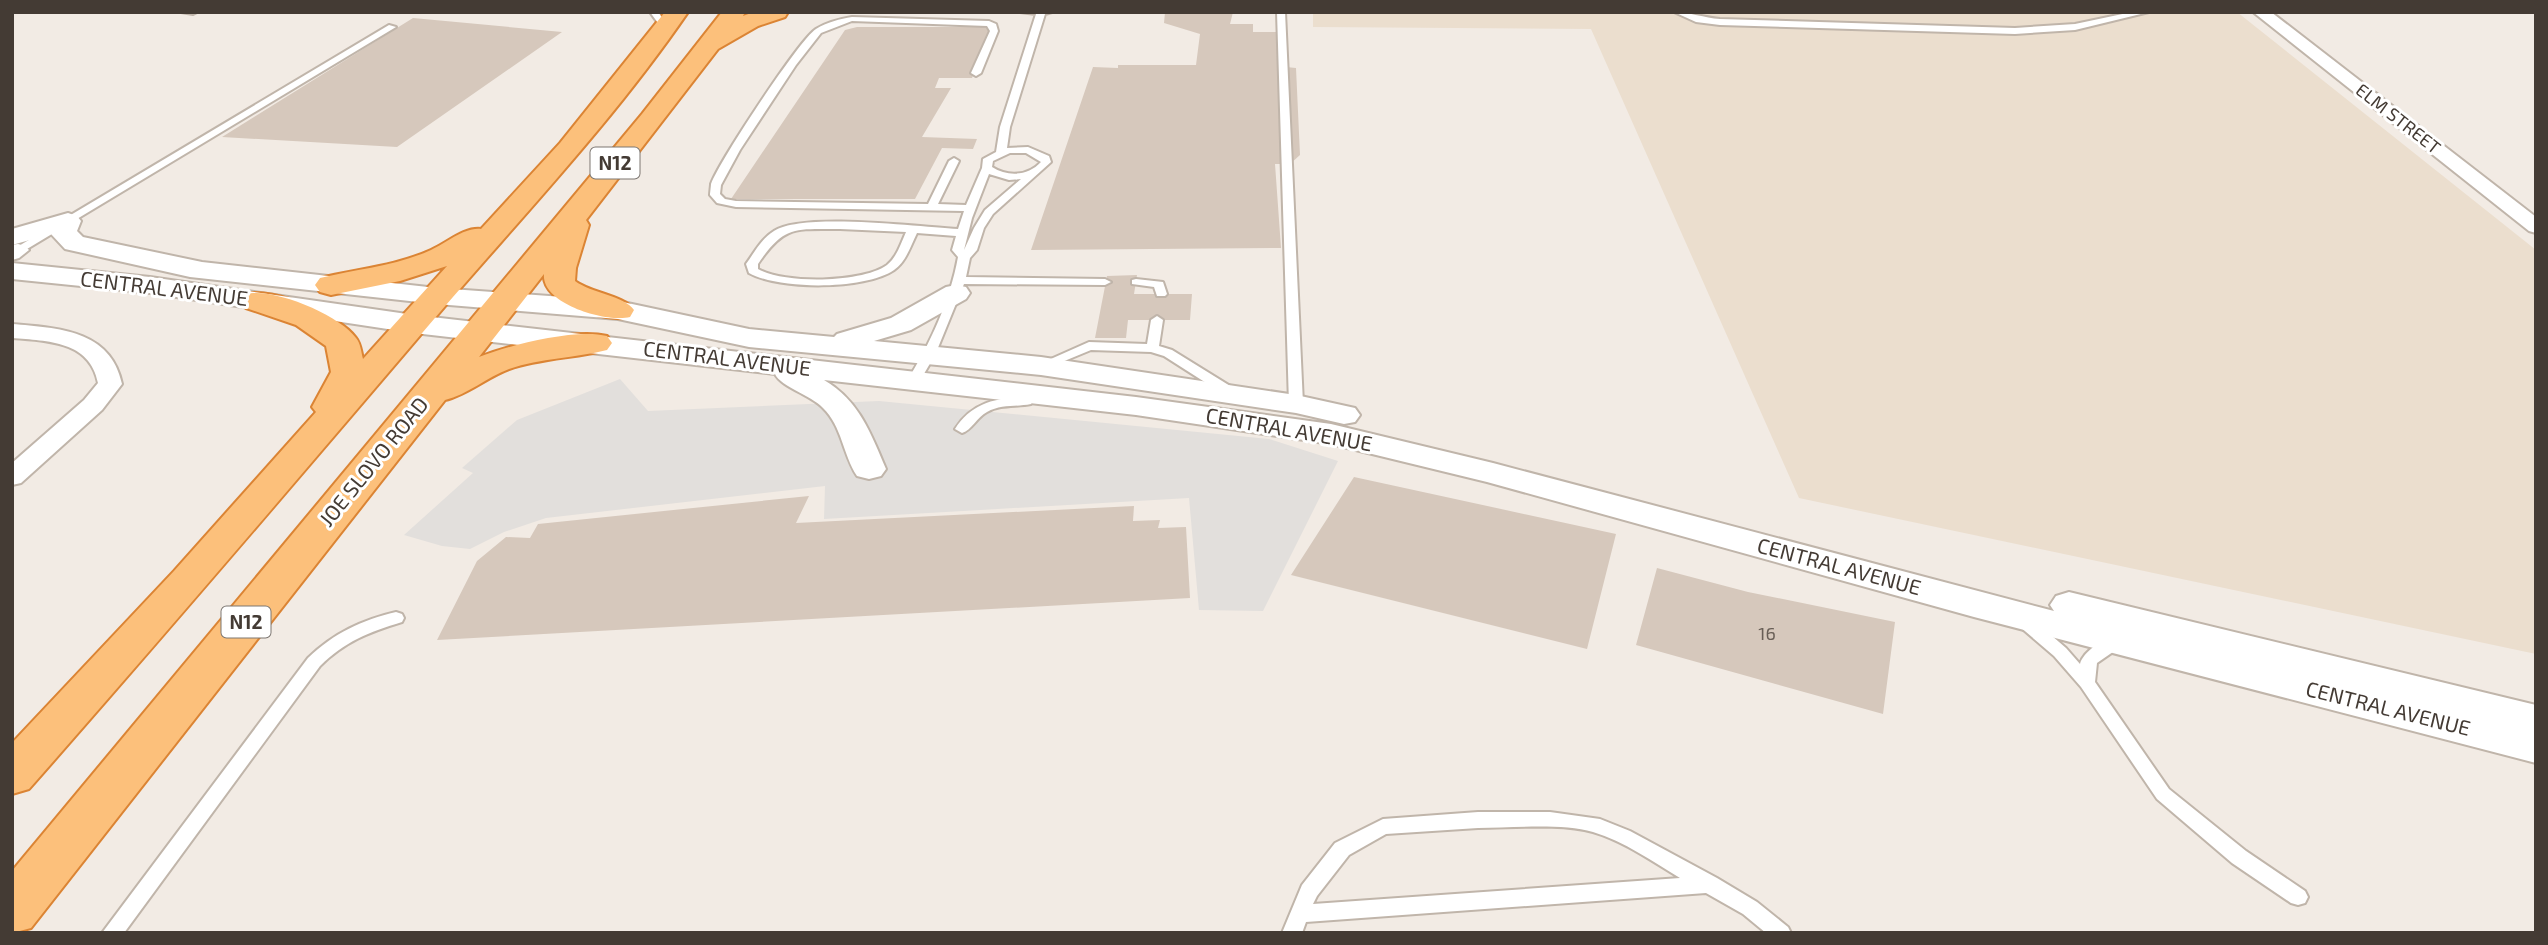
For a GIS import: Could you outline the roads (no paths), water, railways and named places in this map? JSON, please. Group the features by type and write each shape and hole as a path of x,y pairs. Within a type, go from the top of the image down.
{"highway":[{"name":"JOE SLOVO ROAD","path":"12,911 709,47 734,12"},
{"path":"709,47 750,21 777,12"},
{"path":"666,18 701,13"},
{"name":"N12","path":"12,775 311,443 436,296 570,149 666,18"},
{"path":"579,206 560,268 559,283 565,290 580,298 618,310"},
{"path":"331,285 419,268 451,254 509,215"},
{"path":"258,301 308,318 342,342 349,372 311,443"},
{"path":"420,406 461,376 486,364 539,351 595,343"}],"street":[{"name":"ELM STREET","path":"2261,12 2536,227"},
{"path":"13,252 66,222"},
{"path":"66,222 62,233 75,243 201,270"},
{"name":"CENTRAL AVENUE","path":"13,252 436,296 491,316 595,343 762,363 921,368 1041,366 1296,404 1462,442 1638,493 1975,581 2536,721"},
{"name":"CENTRAL AVENUE","path":"13,252 150,285 414,324 491,316 618,310 749,338 821,345 921,368 1136,406 1331,434 1414,453 2117,641 2536,747"},
{"path":"821,345 863,337 901,324 934,308 958,287"},
{"path":"12,331 67,339 91,348 103,359 110,371 110,384 93,405 12,477"},
{"path":"762,363 829,393 844,410 869,470"}],"lane":[{"path":"185,12 193,12"},
{"path":"1281,12 1296,404"},
{"path":"1678,12 1690,18 1720,22 2015,31 2075,27 2145,12"},
{"path":"1024,13 1045,13"},
{"path":"1024,13 1035,30"},
{"path":"1001,152 1035,30 1045,13"},
{"path":"969,208 736,204 721,201 715,195 716,185 735,150 792,64 818,31 841,20 928,16 993,26 976,73"},
{"path":"66,222 392,27"},
{"path":"1006,127 1019,149"},
{"path":"921,368 958,287 964,257 971,250 979,228 989,212 1043,167 1045,158 1035,152 1019,149 1001,152 988,159 962,233 958,250 964,257"},
{"path":"931,208 954,161"},
{"path":"987,168 998,175 1008,176 1037,171"},
{"path":"912,231 896,262 876,276 801,282 766,279 758,277 752,271 752,264 774,235 793,227 833,226 962,233"},
{"path":"958,287 1105,282"},
{"path":"1136,282 1159,284 1161,294"},
{"path":"1152,348 1157,320"},
{"path":"1041,366 1089,346 1152,348 1168,353 1235,395"},
{"path":"962,429 974,414 1009,400 1136,406"},
{"path":"2015,614 2060,652 2087,683 2163,794 2239,857 2298,897"},
{"path":"112,933 314,662 339,639 360,628 396,618"},
{"path":"2087,683 2089,660 2117,641"},
{"path":"1292,933 1309,891 1342,849 1383,827 1478,820 1550,820 1593,824 1653,851 1750,908 1781,933"},
{"path":"1300,914 1710,884"}]}
